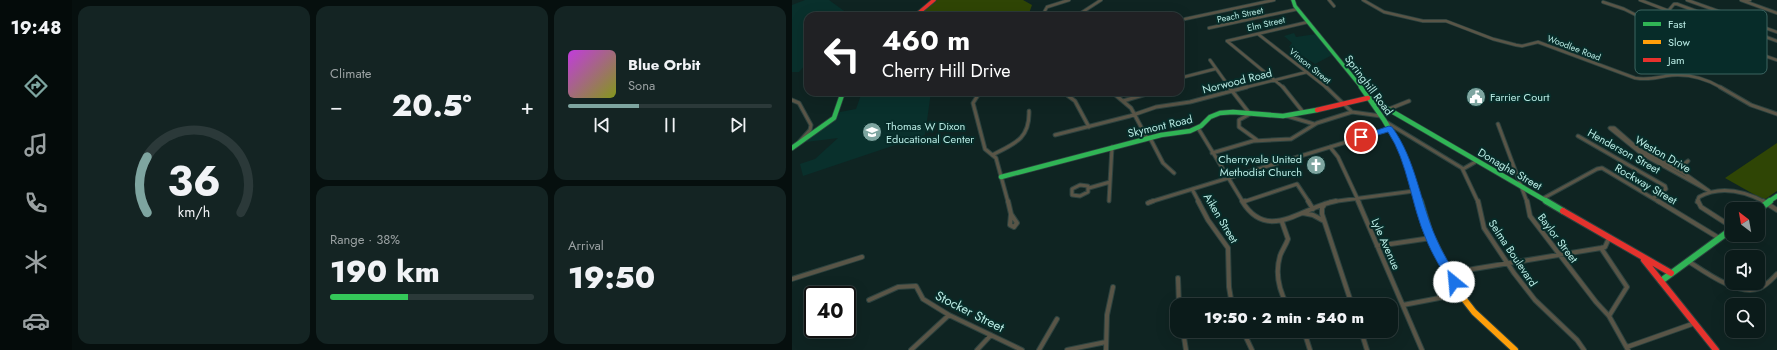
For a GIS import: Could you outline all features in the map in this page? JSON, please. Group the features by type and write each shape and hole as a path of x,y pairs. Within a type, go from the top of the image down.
{"street":[{"path":"920,12 934,0"},
{"path":"1044,12 1047,7 1069,0"},
{"path":"1083,12 1101,0"},
{"path":"1185,18 1274,0"},
{"name":"Springhill Road","path":"1293,0 1298,9 1368,98 1400,148 1431,238 1460,294 1474,312 1515,350"},
{"path":"1329,0 1334,6"},
{"name":"Woodlee Road","path":"1363,0 1384,12 1423,21 1446,21 1516,45 1522,46 1538,42 1635,78 1649,80 1670,76 1702,78 1716,84 1744,102 1777,114"},
{"path":"1640,0 1666,10"},
{"path":"1687,0 1715,10"},
{"path":"1690,0 1717,10"},
{"path":"1741,0 1750,0"},
{"path":"1741,0 1777,13"},
{"path":"1603,2 1635,14"},
{"path":"1670,10 1677,4 1694,10"},
{"name":"Peach Street","path":"1209,28 1298,9"},
{"name":"Elm Street","path":"1274,81 1227,41 1308,22"},
{"path":"1767,28 1777,32"},
{"path":"1767,28 1777,32"},
{"name":"Vinson Street","path":"1258,34 1307,72 1352,112"},
{"path":"1767,37 1777,41"},
{"path":"1767,57 1777,60"},
{"path":"1210,60 1232,92 1250,114 1239,120 1238,124 1241,129 1257,140"},
{"path":"1184,77 1215,69"},
{"name":"Norwood Road","path":"1055,135 1089,127 1156,107 1232,92 1307,72"},
{"path":"1274,81 1286,90 1303,112"},
{"path":"792,148 834,118 842,96"},
{"path":"978,96 973,104 985,149 996,158 1011,214"},
{"path":"1068,96 1075,100 1089,127"},
{"path":"1117,96 1135,114 1163,163 1174,173"},
{"path":"1123,101 1143,96"},
{"name":"Skymont Road","path":"1001,177 1112,147 1198,128 1208,118 1218,114 1233,112 1286,115 1344,105 1368,98"},
{"name":"Donaghe Street","path":"1368,98 1671,273"},
{"path":"792,100 799,103 811,125 810,130 799,142"},
{"path":"1389,109 1410,102"},
{"path":"992,155 1013,144 1024,136 1029,127 1029,111"},
{"path":"1212,153 1257,140 1291,138 1314,124 1352,112 1382,118 1463,169 1477,161"},
{"path":"1286,115 1314,124"},
{"name":"Baylor Street","path":"1498,124 1520,186 1527,201 1530,216 1609,316 1628,349"},
{"path":"1198,128 1249,212 1256,217 1269,221 1282,222 1325,204 1357,198 1414,191"},
{"name":"Weston Drive","path":"1684,175 1637,151 1610,128 1614,128 1642,151 1659,160 1684,175 1709,191"},
{"path":"1148,203 1389,129"},
{"name":"Henderson Street","path":"1578,136 1663,184 1666,189 1653,198"},
{"path":"1109,200 1112,147"},
{"name":"Lyle Avenue","path":"1330,147 1338,158 1357,198 1422,350"},
{"path":"1659,160 1686,162 1682,168 1684,175"},
{"name":"Rockway Street","path":"1542,199 1599,168 1653,198 1719,238"},
{"name":"Selma Boulevard","path":"1463,169 1479,204 1483,227 1508,264 1537,302 1577,340 1584,350"},
{"path":"1089,188 1087,193 1082,196 1074,196 1071,194 1072,189 1077,186 1084,185 1089,188 1110,182"},
{"path":"1242,202 1297,184 1313,209"},
{"name":"Aiken Street","path":"1192,190 1210,224 1224,239 1228,248 1229,287 1231,298"},
{"path":"1725,223 1703,209 1698,204 1698,197 1709,191 1720,190 1735,192 1767,204 1777,210"},
{"path":"1767,204 1777,196"},
{"path":"1325,204 1322,211 1324,221 1350,298"},
{"path":"1302,213 1313,215 1324,221"},
{"path":"1282,222 1288,239 1280,258 1278,274 1280,289 1284,298"},
{"path":"1661,280 1725,233"},
{"path":"1377,246 1431,238"},
{"path":"1449,273 1601,248 1604,247 1609,238"},
{"path":"1601,248 1627,287 1609,316"},
{"path":"792,279 862,257"},
{"name":"Donaghe Street","path":"1643,257 1716,350"},
{"path":"1688,261 1728,284 1747,290 1763,287 1777,274"},
{"path":"1178,278 1178,298"},
{"name":"Stocker Street","path":"869,300 883,292 904,285 914,285 918,287 923,299 949,315 1022,350"},
{"path":"1106,350 1107,315 1113,287"},
{"path":"1403,305 1460,294"},
{"path":"911,350 949,315"},
{"path":"1039,350 1057,320"},
{"path":"1628,349 1695,323"},
{"path":"977,350 991,335"},
{"path":"1184,338 1186,350"},
{"path":"1246,338 1252,350"},
{"path":"1306,338 1310,350"},
{"path":"1363,338 1367,350"},
{"path":"1067,350 1106,342"}],"shaded area":[{"path":"805,0 829,0 846,12 804,12 804,66 799,72 792,72 792,5"},
{"path":"1294,33 1296,37 1316,34 1332,55 1315,64 1289,47 1292,43 1284,36"},
{"name":"Thomas W Dixon Educational Center","path":"861,96 930,96 925,135 803,176 800,164 815,159 838,138 806,142 835,119 840,112 856,109"}],"green space":[{"path":"934,0 1023,0 1032,5 1029,12 921,12"},
{"path":"1777,143 1777,191 1764,200 1725,178"}],"traffic: fast":[{"path":"1293,0 1295,6 1360,86 1395,137 1410,171 1430,234"},
{"path":"792,148 834,118 842,96"},
{"path":"1369,98 1563,211"},
{"path":"1001,177 1161,135 1190,131 1201,126 1210,117 1220,113 1233,112 1283,116 1317,110"},
{"path":"1765,205 1777,196"},
{"path":"1661,281 1725,234"}],"traffic: slow":[{"path":"1430,234 1460,294 1474,312 1515,350"}],"traffic: jam":[{"path":"920,12 934,0"},
{"path":"1317,110 1368,98"},
{"path":"1563,211 1671,273"},
{"path":"1644,260 1716,350"}],"place":[{"name":"Farrier Court","path":"1476,97"},
{"name":"Thomas W Dixon Educational Center","path":"872,132"},
{"name":"Cherryvale United Methodist Church","path":"1316,165"}],"route":[{"path":"1361,137 1389,129 1395,137 1402,152 1431,238 1454,282"}]}
